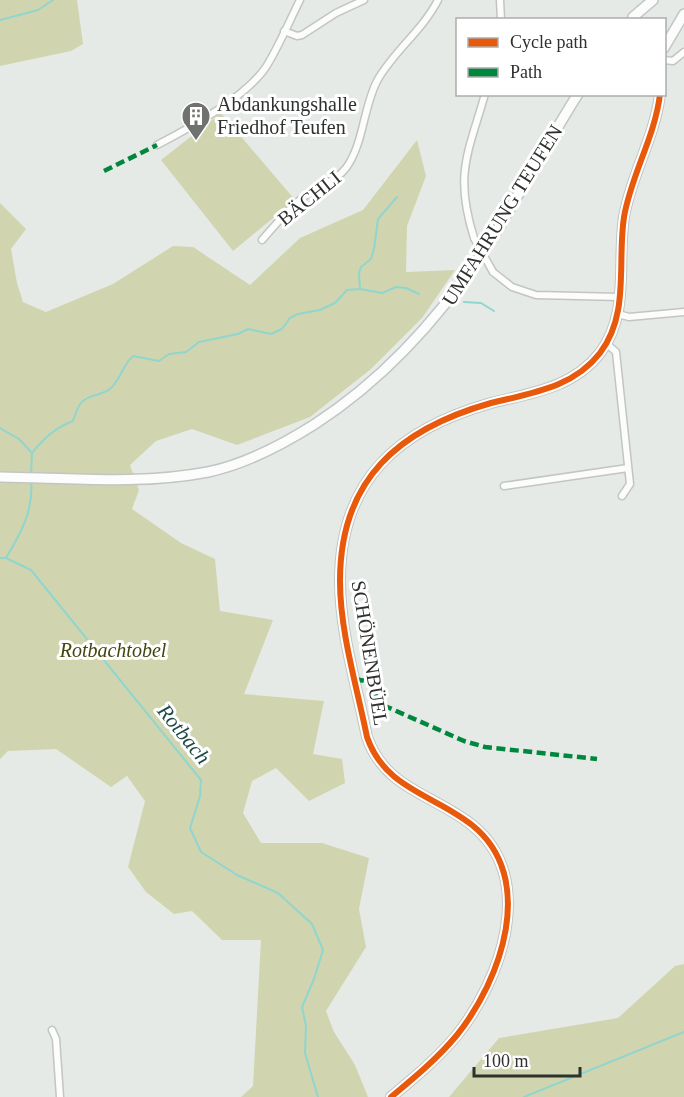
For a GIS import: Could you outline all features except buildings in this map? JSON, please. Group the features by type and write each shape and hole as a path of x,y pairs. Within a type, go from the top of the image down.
{"street":[{"path":"157,145 190,127 246,89 265,68 300,0"},
{"path":"284,31 302,35 336,13 364,0"},
{"name":"BÄCHLI","path":"262,240 292,207 312,190 326,184 345,170 360,138 375,85 438,0"},
{"path":"500,0 501,18"},
{"path":"632,18 645,0"},
{"path":"632,18 653,0"},
{"path":"666,45 684,14"},
{"path":"666,60 673,61 684,52"},
{"path":"484,96 471,136 464,169 464,198 474,238 493,272 512,287 536,295 620,297"},
{"name":"UMFAHRUNG TEUFEN","path":"0,477 132,479 188,476 247,460 285,442 343,405 399,357 433,320 499,227 577,96"},
{"path":"622,496 630,484 616,352 607,344 618,314 624,216 638,166 655,119 660,96"},
{"path":"618,314 629,317 684,312"},
{"name":"SCHÖNENBÜEL","path":"391,1097 419,1074 456,1036 470,1017 498,959 507,914 508,896 501,861 493,847 471,824 399,782 383,768 374,756 367,738 345,628 341,594 341,556 344,535 353,509 367,481 385,458 413,435 432,424 468,410 559,386 592,362 607,344"},
{"path":"504,486 628,468"},
{"path":"52,1030 56,1039 60,1097"}],"green space":[{"path":"0,0 77,0 83,44 71,51 0,66"},
{"path":"221,113 295,200 233,251 161,160"},
{"name":"Rotbachtobel","path":"417,140 426,176 407,226 406,272 455,270 422,318 371,369 310,417 237,445 192,429 156,441 130,465 139,490 132,509 181,543 215,559 220,611 273,620 244,694 324,701 313,754 342,759 345,783 309,801 276,768 252,781 243,813 261,843 322,843 369,858 359,909 366,947 326,1011 334,1032 355,1065 368,1097 241,1097 253,1086 261,940 222,940 192,911 174,914 146,892 128,867 145,801 127,776 111,787 56,749 8,751 0,759 0,203 26,229 11,249 23,302 46,312 113,284 173,246 193,247 250,285 300,238 363,210"},
{"path":"684,964 684,1097 449,1097 499,1038 618,1018 675,966"}],"waterway":[{"path":"0,20 38,10 53,0"},
{"path":"32,453 50,434 73,421 78,407 84,400 111,388 133,356 159,361 169,354 186,352 199,342 238,334 248,329 271,334 282,329 290,318 298,314 320,310 335,303 347,290 360,289 359,273 361,267 371,259 378,219 397,197"},
{"path":"360,289 382,293 396,287 406,288 419,294"},
{"path":"464,302 481,303 494,311"},
{"path":"0,428 19,439 32,453 31,475"},
{"path":"6,558 28,511 31,480"},
{"name":"Rotbach","path":"0,558 6,558 31,570 201,780 200,796 190,828 201,852 237,875 278,893 312,924 323,950 302,1007 306,1026 305,1053 318,1097"},
{"name":"Rotbach","path":"524,1097 684,1032"}],"marked path":[{"path":"104,171 157,145"},
{"path":"355,679 365,681 385,706 464,741 485,747 597,759"}],"cycle path":[{"path":"391,1097 442,1052 473,1012 498,958 506,929 508,900 504,872 492,847 472,825 457,814 398,780 375,754 367,737 346,640 341,600 343,545 351,514 364,487 381,463 403,444 429,427 458,414 564,382 589,365 600,353 609,338 619,305 622,234 627,201 653,125 660,96"}],"place":[{"name":"Abdankungshalle Friedhof Teufen","path":"196,142"}]}
